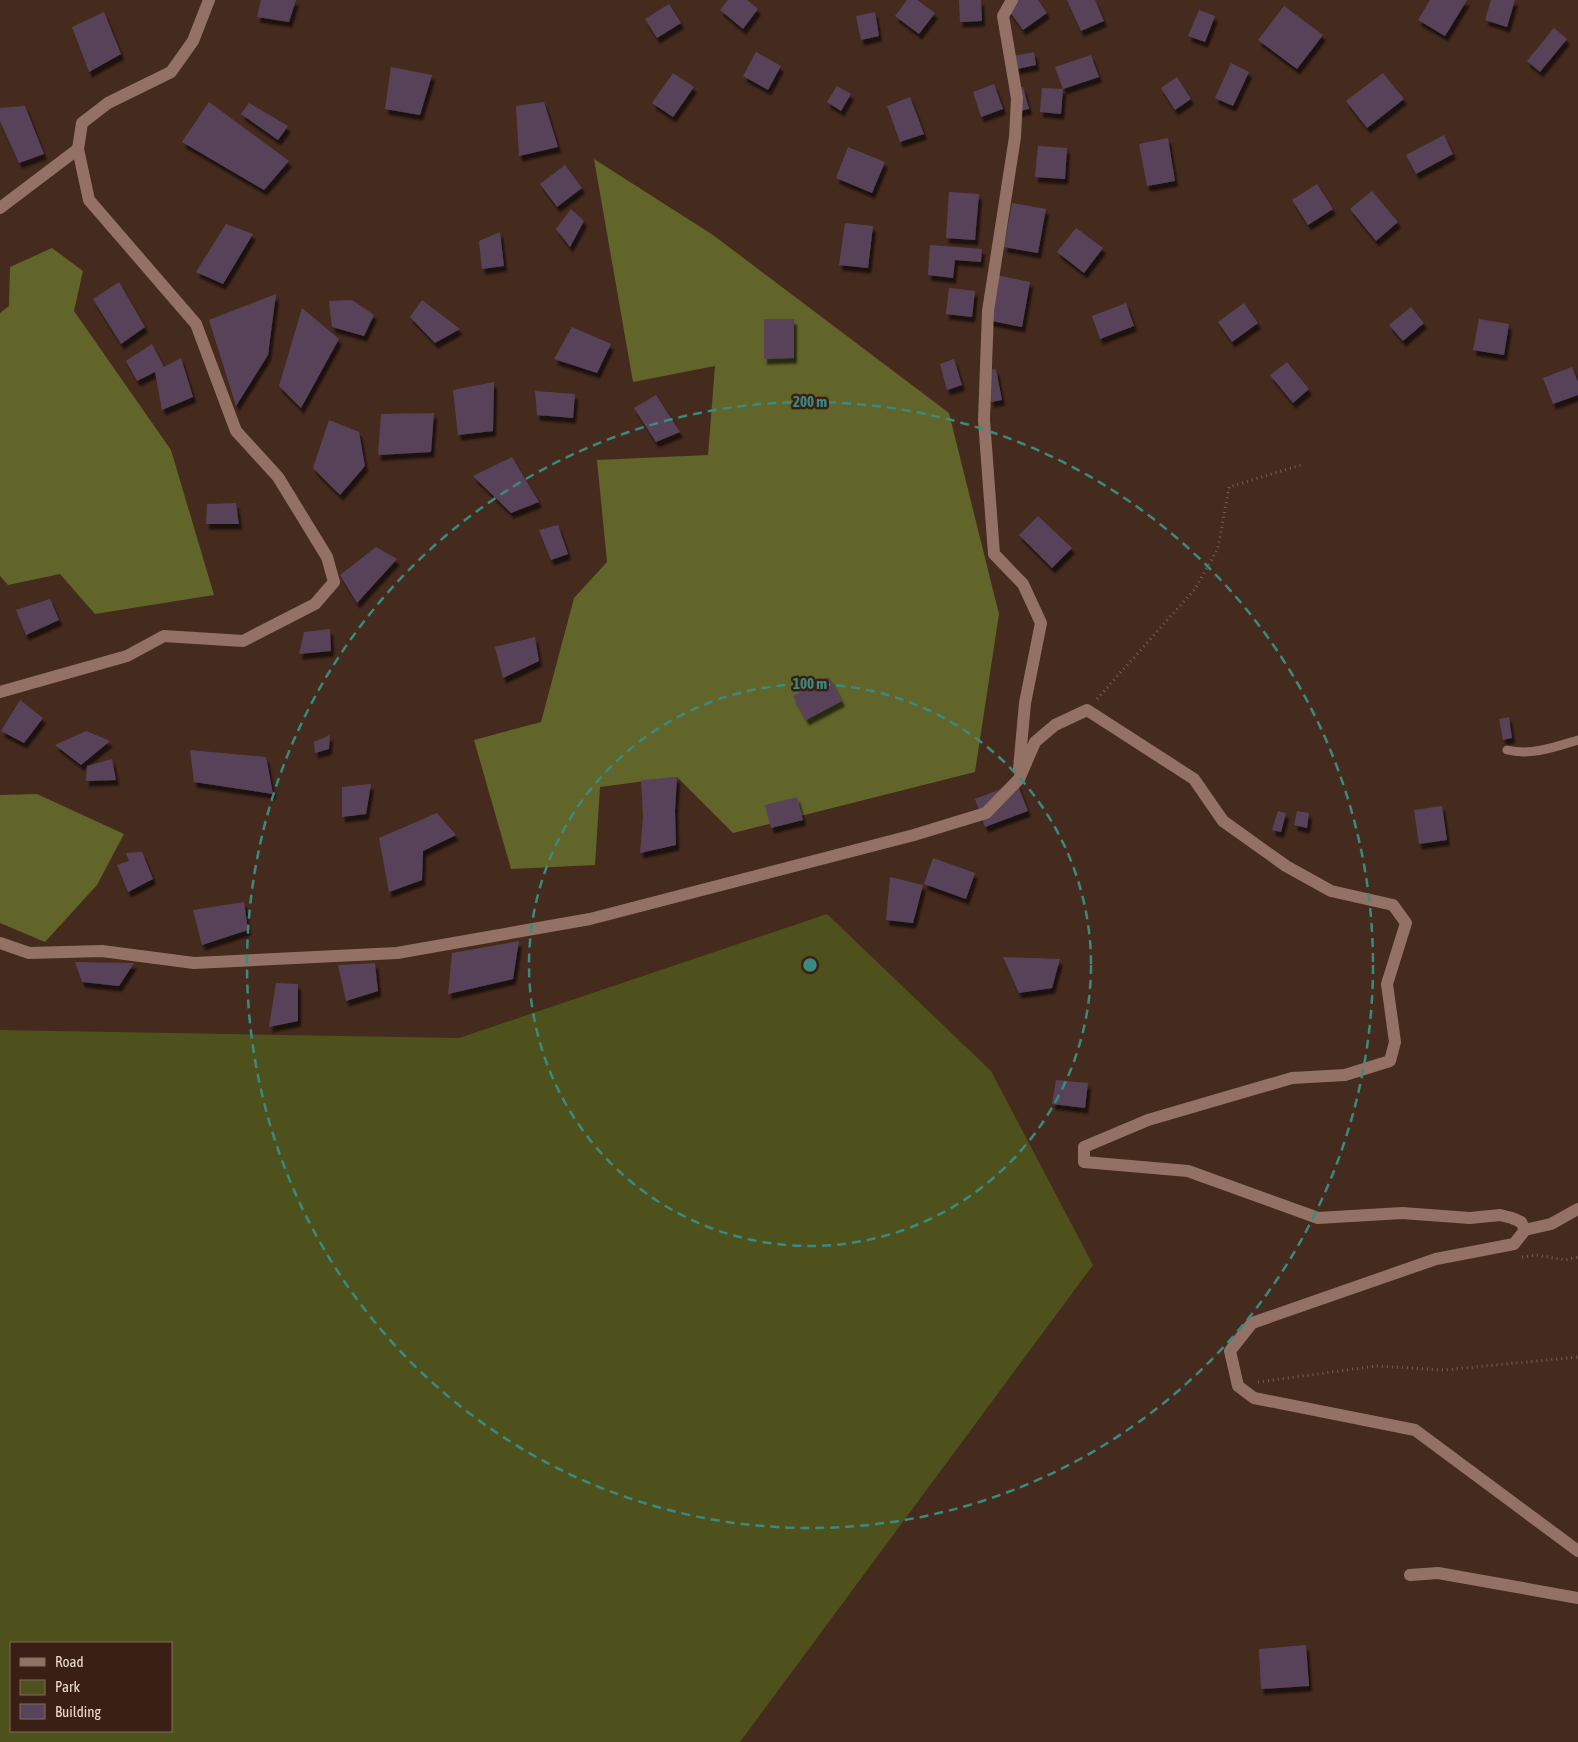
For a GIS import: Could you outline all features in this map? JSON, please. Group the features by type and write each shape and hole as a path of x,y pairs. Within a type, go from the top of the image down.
{"street":[{"path":"0,692 127,656 164,636 243,641 315,604 334,582 326,557 278,477 236,431 196,324 89,200 78,149 82,123 108,103 171,72 194,41 209,0"},
{"path":"1012,0 1003,16 1017,98 1015,137 988,311 984,420 994,554 1023,584 1041,622 1025,703 1019,779"},
{"path":"0,208 78,149"},
{"path":"0,943 29,953 102,951 194,963 397,953 590,919 914,835 986,813 1019,779 1035,742 1055,724 1087,710 1194,779 1223,821 1286,866 1331,891 1392,905 1406,923 1387,984 1396,1042 1390,1060 1345,1076 1292,1078 1148,1120 1084,1147 1084,1162 1188,1171 1318,1218 1402,1213 1470,1218 1500,1215 1521,1222 1524,1230"},
{"path":"1578,1209 1551,1224 1524,1230 1514,1244 1436,1259 1252,1323 1230,1351 1238,1386 1254,1398 1414,1430 1578,1551"},
{"path":"1410,1575 1438,1573 1578,1598"}],"lane":[{"path":"1507,750 1519,753 1530,752 1578,740"}],"path":[{"path":"1087,710 1195,589 1218,548 1229,487 1304,464"},
{"path":"1238,1386 1266,1380 1376,1366 1444,1370 1578,1357"}],"green space":[{"path":"594,159 713,235 949,413 999,614 975,772 733,833 677,777 600,787 595,865 511,869 474,740 541,722 574,598 607,562 597,460 708,455 715,366 633,382"},
{"path":"52,248 83,271 74,311 171,450 214,595 95,614 60,574 8,585 0,576 0,313 9,306 10,267"},
{"path":"37,794 124,834 97,885 45,942 0,923 0,795"},
{"path":"827,914 991,1071 1093,1265 740,1742 0,1742 0,1030 459,1038"}],"building":[{"path":"261,0 296,0 289,22 257,17"},
{"path":"728,0 747,0 758,9 743,29 720,10"},
{"path":"907,0 917,0 935,13 919,34 895,16"},
{"path":"959,0 981,0 982,21 960,22"},
{"path":"1018,0 1038,0 1047,13 1023,30 1007,8"},
{"path":"1067,0 1095,0 1104,21 1081,31"},
{"path":"1430,0 1467,0 1445,36 1418,20"},
{"path":"1491,0 1515,0 1507,27 1485,20"},
{"path":"669,4 681,23 657,38 645,19"},
{"path":"1284,6 1323,35 1297,69 1258,40"},
{"path":"1199,10 1215,16 1205,42 1188,36"},
{"path":"104,12 121,54 89,72 72,27"},
{"path":"875,12 879,36 861,40 856,16"},
{"path":"1554,28 1567,39 1540,72 1527,61"},
{"path":"756,52 781,66 768,90 743,76"},
{"path":"1034,52 1036,65 1017,69 1014,56"},
{"path":"1091,55 1099,77 1063,89 1055,67"},
{"path":"1231,63 1249,72 1233,106 1215,98"},
{"path":"391,67 432,75 420,115 385,109"},
{"path":"673,73 694,87 673,117 652,103"},
{"path":"1383,73 1404,99 1367,128 1346,101"},
{"path":"1177,77 1191,99 1175,110 1161,88"},
{"path":"994,84 1003,109 981,117 973,92"},
{"path":"837,86 851,94 841,111 827,102"},
{"path":"1023,87 1029,109 1015,112 1009,90"},
{"path":"1042,88 1063,89 1061,114 1040,112"},
{"path":"910,97 924,134 900,142 887,106"},
{"path":"209,102 289,161 264,190 182,142"},
{"path":"544,102 558,147 519,156 516,106"},
{"path":"249,103 288,126 278,140 241,114"},
{"path":"25,106 44,154 19,163 0,121 0,108"},
{"path":"1444,135 1453,154 1416,174 1406,155"},
{"path":"1168,138 1175,181 1147,186 1139,144"},
{"path":"1038,146 1067,148 1065,179 1035,177"},
{"path":"848,147 885,162 872,193 836,178"},
{"path":"565,165 582,188 557,207 540,184"},
{"path":"1317,184 1333,209 1308,225 1292,200"},
{"path":"1372,191 1398,222 1376,241 1350,209"},
{"path":"949,192 979,194 975,240 946,238"},
{"path":"1012,203 1046,209 1038,253 1004,247"},
{"path":"571,209 584,221 570,247 556,229"},
{"path":"845,223 873,226 868,268 839,265"},
{"path":"226,224 253,234 223,284 196,272"},
{"path":"1076,228 1103,248 1084,273 1057,252"},
{"path":"500,232 504,266 482,269 479,241"},
{"path":"930,245 982,249 981,262 955,260 953,278 928,275"},
{"path":"995,275 1030,282 1022,327 987,320"},
{"path":"119,282 145,327 121,344 93,299"},
{"path":"949,288 975,291 972,317 946,314"},
{"path":"276,294 268,355 236,406 209,320"},
{"path":"352,300 374,315 364,336 332,327 329,301"},
{"path":"422,300 460,329 435,343 410,317"},
{"path":"1126,303 1134,326 1100,339 1092,316"},
{"path":"1244,303 1258,323 1232,342 1218,322"},
{"path":"1411,307 1424,323 1403,341 1389,325"},
{"path":"302,308 339,339 301,408 279,386"},
{"path":"764,319 794,319 794,358 764,359"},
{"path":"1479,319 1509,324 1504,355 1473,350"},
{"path":"572,327 611,344 597,373 554,359"},
{"path":"152,344 164,367 181,358 193,397 162,410 155,372 137,381 126,361"},
{"path":"954,359 962,385 947,390 940,364"},
{"path":"1287,362 1309,389 1293,403 1270,375"},
{"path":"1572,367 1578,382 1578,395 1553,404 1543,378"},
{"path":"996,369 1002,400 991,402 985,371"},
{"path":"494,382 493,431 458,435 453,390"},
{"path":"535,391 575,394 573,418 537,415"},
{"path":"656,395 680,432 656,442 634,408"},
{"path":"434,413 431,452 378,455 381,414"},
{"path":"329,420 359,432 365,466 340,495 313,468"},
{"path":"512,457 539,502 511,513 473,476"},
{"path":"236,503 239,524 206,524 207,504"},
{"path":"1038,516 1072,548 1052,568 1019,535"},
{"path":"558,525 568,554 551,560 539,530"},
{"path":"376,547 397,559 357,603 340,575"},
{"path":"50,599 59,620 26,635 16,610"},
{"path":"330,629 331,651 299,654 304,632"},
{"path":"535,637 539,661 503,678 495,647"},
{"path":"829,677 842,701 806,720 793,696"},
{"path":"20,700 43,718 24,743 1,731"},
{"path":"1509,717 1512,738 1503,740 1499,719"},
{"path":"86,731 110,741 81,765 55,745"},
{"path":"330,735 329,749 315,753 314,742"},
{"path":"190,750 266,757 273,794 194,782"},
{"path":"112,759 116,780 86,781 87,766"},
{"path":"677,777 676,845 640,853 643,817 641,780"},
{"path":"1017,783 1028,811 985,827 975,799"},
{"path":"371,784 366,814 342,817 342,787"},
{"path":"797,797 803,820 771,828 765,805"},
{"path":"1442,806 1447,840 1419,844 1414,810"},
{"path":"1278,811 1286,813 1281,832 1272,830"},
{"path":"1297,811 1309,813 1307,828 1294,825"},
{"path":"437,813 456,835 423,851 422,880 389,892 379,838"},
{"path":"142,852 153,879 128,892 117,865 129,861 126,853"},
{"path":"933,858 975,873 966,899 924,884"},
{"path":"890,877 923,885 913,923 886,920"},
{"path":"244,902 248,930 202,945 193,910"},
{"path":"519,941 513,979 448,994 452,953"},
{"path":"1003,957 1060,959 1052,988 1019,993"},
{"path":"75,962 134,963 119,986 82,982"},
{"path":"375,963 378,991 346,1001 338,965"},
{"path":"276,983 298,984 298,1021 269,1027"},
{"path":"1056,1080 1088,1083 1085,1108 1052,1104"},
{"path":"1306,1645 1309,1686 1261,1689 1259,1649"}]}
